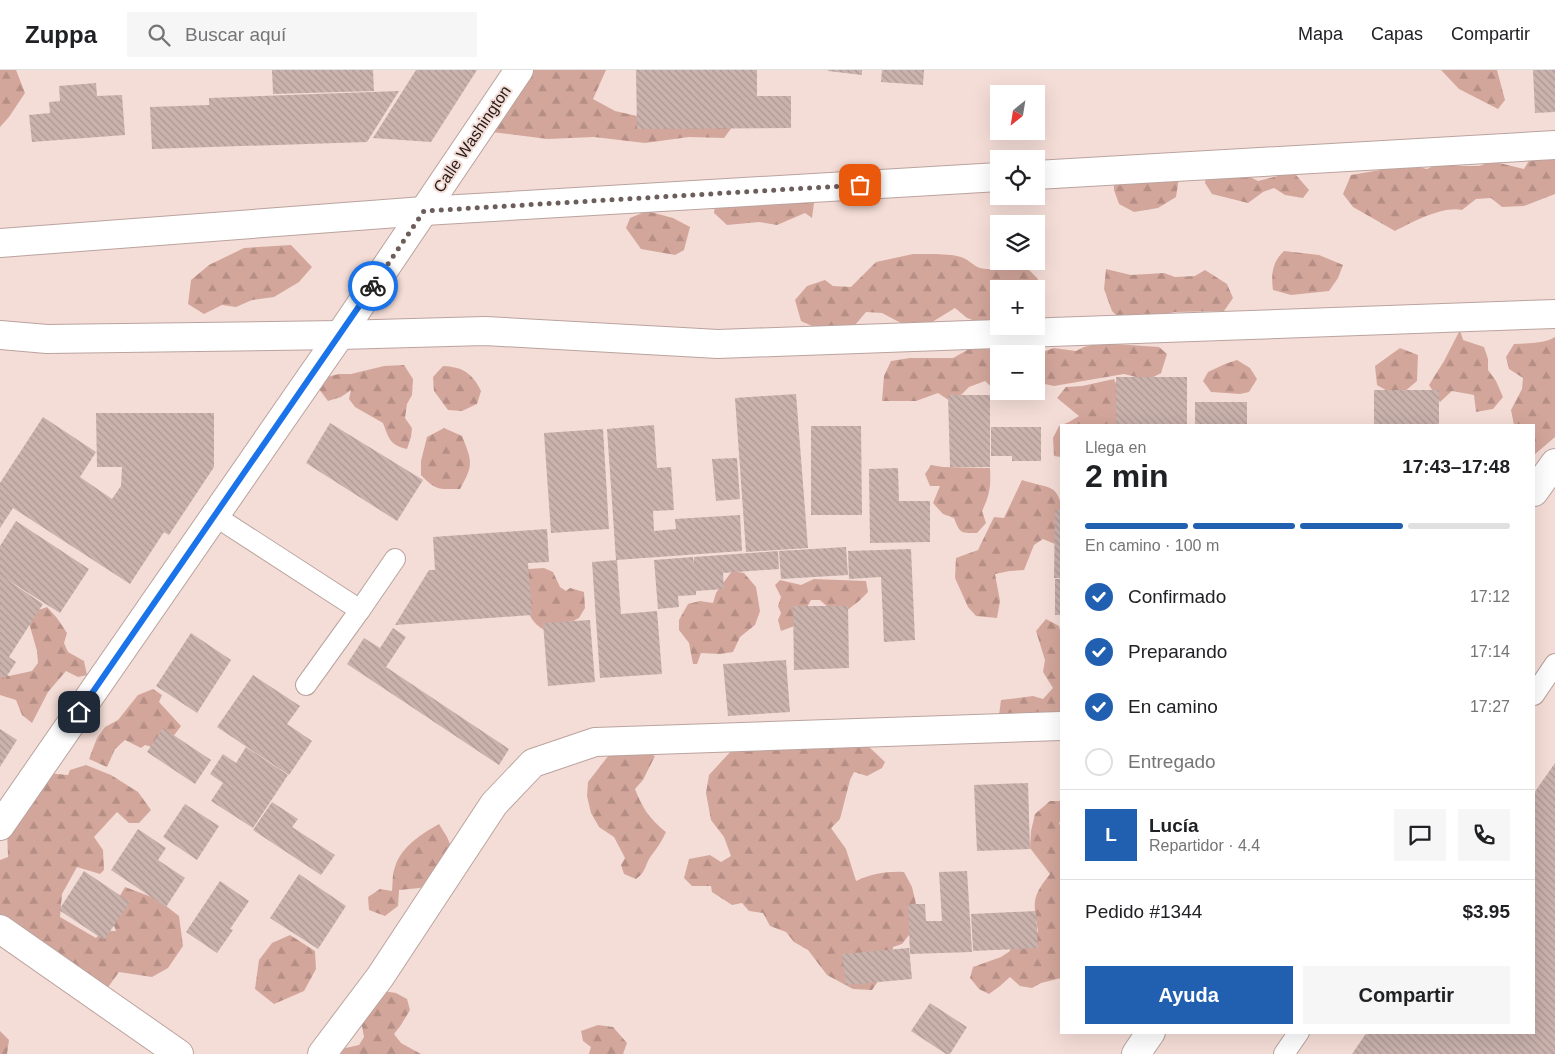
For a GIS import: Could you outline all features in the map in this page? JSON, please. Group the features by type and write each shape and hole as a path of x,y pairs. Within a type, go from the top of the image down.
{"street":[{"name":"Calle Washington","path":"0,826 340,336 519,70"},
{"path":"1045,174 1555,145"},
{"path":"0,243 424,211 990,178"},
{"path":"0,335 47,339 340,336 485,331 718,344 1555,314"},
{"path":"1535,491 1555,463"},
{"path":"322,1054 380,977 494,804 533,763 595,742 1060,726"},
{"path":"0,929 179,1054"},
{"path":"1136,1054 1150,1034"}],"lane":[{"path":"215,516 360,610"},
{"path":"306,685 395,559"},
{"path":"1535,693 1555,664"},
{"path":"1284,1054 1298,1034"}],"green space":[{"path":"0,70 16,70 25,93 0,127"},
{"path":"520,70 606,70 593,99 615,111 668,123 733,126 724,138 689,137 645,143 594,137 548,139 492,132"},
{"path":"1441,70 1497,70 1505,100 1498,109 1459,89"},
{"path":"1531,157 1555,157 1555,194 1524,206 1502,207 1491,198 1476,199 1462,210 1446,210 1419,219 1395,231 1353,207 1343,194 1351,175 1380,170 1392,163 1427,169 1443,162 1460,166 1480,166 1491,161 1524,169"},
{"path":"1234,169 1258,181 1282,175 1296,175 1309,190 1303,198 1285,195 1274,188 1263,192 1248,203 1212,194 1205,183 1207,171"},
{"path":"1114,175 1179,177 1176,197 1158,208 1134,212 1119,204 1114,190"},
{"path":"816,188 812,218 805,213 777,225 759,222 727,225 714,213 716,194"},
{"path":"647,211 673,218 690,227 684,250 675,255 641,249 626,228 630,218"},
{"path":"291,245 312,267 299,282 274,297 252,300 236,307 222,305 204,314 188,304 191,280 209,265 244,248"},
{"path":"1284,251 1319,255 1343,265 1338,278 1329,291 1291,295 1273,290 1273,269"},
{"path":"913,254 937,254 961,257 977,267 990,270 1029,270 1038,279 990,280 989,326 967,318 955,308 929,324 914,325 901,323 882,313 866,312 855,325 841,333 821,330 801,321 795,300 807,286 825,280 833,286 851,287 876,262"},
{"path":"1106,269 1131,275 1164,273 1175,277 1195,276 1205,270 1227,284 1233,298 1224,311 1174,312 1140,323 1121,320 1112,311 1104,289"},
{"path":"1460,330 1463,340 1484,347 1488,359 1488,370 1496,381 1503,397 1493,409 1476,412 1474,395 1452,391 1440,402 1429,385"},
{"path":"1555,337 1555,437 1535,454 1535,424 1514,424 1511,410 1522,389 1523,378 1509,369 1506,357 1514,344 1541,342"},
{"path":"1012,341 1019,345 990,345 990,386 985,381 969,387 953,403 938,393 916,401 882,401 884,376 891,361 910,358 953,358 978,344"},
{"path":"1100,343 1159,347 1167,354 1161,373 1148,380 1124,374 1054,386 1045,384 1045,351 1054,348 1076,351"},
{"path":"1400,348 1418,355 1417,381 1404,392 1389,392 1377,385 1375,366"},
{"path":"1237,360 1250,368 1257,379 1249,392 1240,394 1211,392 1203,381 1208,372"},
{"path":"404,365 413,379 412,395 407,404 405,418 412,428 407,449 397,446 391,441 383,423 355,407 349,399 351,390 341,397 328,401 319,389 323,378 384,366"},
{"path":"443,366 456,368 470,375 481,391 477,404 462,411 448,410 434,391 433,377"},
{"path":"1114,379 1124,424 1064,424 1079,416 1057,398 1066,387 1082,386"},
{"path":"1059,426 1060,457 1054,456 1053,438"},
{"path":"444,428 462,436 468,451 470,463 468,474 460,489 438,488 430,484 421,475 421,461 427,437"},
{"path":"931,465 990,468 989,490 982,511 986,523 977,533 962,532 954,518 943,514 933,503 940,486 930,486 925,474"},
{"path":"1022,480 1052,489 1060,500 1060,522 1055,544 1043,539 1034,545 1024,570 995,574 1000,601 997,618 976,616 968,607 955,578 956,558 978,550 994,517 1004,518"},
{"path":"544,568 553,572 560,587 566,591 570,588 584,592 585,608 579,618 550,633 540,627 529,614 526,598 528,569"},
{"path":"732,571 744,573 756,587 760,611 755,625 740,637 733,652 720,654 701,653 697,664 693,664 689,643 679,630 679,620 688,604 700,601 713,603 716,593"},
{"path":"814,579 866,581 868,592 841,615 832,611 820,600 811,600 797,625 781,631 778,620 781,613 778,606 781,597 775,585 780,580 801,585"},
{"path":"47,607 67,633 64,643 68,652 84,661 87,675 78,677 66,671 48,692 32,723 22,715 16,700 0,695 0,673 9,676 32,671 38,663 37,651 29,623 33,612"},
{"path":"1046,619 1059,626 1060,726 999,715 1001,700 1033,696 1043,699 1053,688 1043,672 1045,660 1036,631"},
{"path":"153,689 162,695 159,702 181,726 167,745 158,749 145,745 141,748 125,740 115,749 107,767 89,759 97,738 105,727 118,720 138,695"},
{"path":"867,745 885,762 882,768 867,776 854,772 850,780 840,819 831,828 846,849 856,881 867,876 904,872 912,887 920,921 902,944 893,947 892,961 872,990 853,989 827,975 808,950 794,942 786,932 770,926 763,913 749,911 742,903 732,905 712,892 711,886 692,886 684,878 689,859 710,855 721,862 731,856 724,837 711,820 706,793 709,775 732,750"},
{"path":"642,751 655,756 643,780 635,789 647,813 666,832 644,871 636,879 624,874 621,865 625,858 614,837 599,827 591,813 587,796 588,782 609,755"},
{"path":"86,765 111,775 138,792 151,810 139,823 129,823 117,812 94,837 103,850 104,870 100,874 77,867 62,894 60,917 96,938 102,931 116,931 111,918 116,903 125,887 157,899 179,916 183,946 168,968 152,977 119,972 106,990 0,942 0,860 8,857 7,830 46,773 68,775 70,770"},
{"path":"1050,801 1060,801 1060,978 1041,983 1032,988 1020,986 1010,977 989,994 979,989 970,978 973,967 1001,957 1010,951 1010,941 1032,930 1038,932 1035,914 1036,895 1050,874 1030,848 1035,814"},
{"path":"439,824 455,856 447,871 420,888 399,890 398,906 385,916 369,910 368,897 380,889 392,891 394,870 402,853 419,837"},
{"path":"290,935 315,951 316,969 304,991 274,1004 255,989 259,960 272,943"},
{"path":"376,990 396,993 407,999 410,1010 394,1034 401,1043 421,1054 337,1054 341,1049 359,1045 364,1037 360,1015"},
{"path":"598,1025 613,1027 627,1043 623,1054 589,1054 591,1047 583,1041 581,1031"},
{"path":"0,1031 9,1040 7,1054 0,1054"}],"building":[{"path":"272,70 373,70 374,91 273,94"},
{"path":"416,70 477,70 431,142 373,138"},
{"path":"636,70 757,70 757,96 791,96 791,128 637,129"},
{"path":"862,70 862,75 828,71"},
{"path":"882,70 924,70 923,85 881,82"},
{"path":"1533,70 1555,70 1555,112 1535,113"},
{"path":"96,83 97,96 122,95 125,135 32,142 29,115 50,113 49,102 60,101 59,86"},
{"path":"399,91 367,142 152,149 150,107 209,105 209,98"},
{"path":"1116,377 1187,377 1187,424 1116,424"},
{"path":"1374,390 1439,390 1439,424 1374,424"},
{"path":"796,394 808,548 746,552 735,398"},
{"path":"948,395 990,395 990,467 950,467"},
{"path":"1195,402 1247,402 1247,424 1195,424"},
{"path":"96,413 214,413 214,467 169,535 164,532 130,584 13,508 0,528 0,483 43,417 96,452 80,477 112,499 121,486 122,467 97,467"},
{"path":"330,423 423,480 397,521 306,463"},
{"path":"654,425 657,468 671,467 674,510 653,511 654,531 676,529 675,519 740,515 742,551 616,560 607,429"},
{"path":"811,426 861,426 862,515 811,515"},
{"path":"991,427 1041,427 1041,461 1012,461 1012,456 991,456"},
{"path":"603,429 609,529 551,533 544,433"},
{"path":"737,458 740,499 716,501 712,459"},
{"path":"898,468 899,501 930,501 930,542 870,543 869,469"},
{"path":"1055,510 1060,510 1060,578 1054,578"},
{"path":"16,521 89,569 60,613 3,577 43,604 9,657 16,662 5,679 0,675 0,546"},
{"path":"547,529 549,562 528,563 532,615 395,625 429,570 435,570 433,537"},
{"path":"846,547 848,575 781,579 779,551"},
{"path":"911,549 915,640 884,642 881,577 849,579 848,551"},
{"path":"778,551 779,569 723,573 724,589 696,591 696,595 678,596 679,607 658,609 654,560 693,557 693,564 694,557"},
{"path":"617,560 621,614 657,611 662,674 600,678 592,562"},
{"path":"1055,579 1060,579 1060,615 1055,615"},
{"path":"793,606 848,606 849,668 794,670"},
{"path":"590,620 595,682 548,686 543,623"},
{"path":"393,628 406,637 386,667 509,749 499,765 347,664 364,638 380,648"},
{"path":"191,633 231,660 197,713 156,686"},
{"path":"786,660 790,712 728,716 723,664"},
{"path":"253,675 300,706 287,724 312,741 289,775 217,727"},
{"path":"163,728 211,760 195,784 147,752"},
{"path":"0,729 17,740 0,767"},
{"path":"246,747 288,775 253,828 211,801 223,783 210,774 223,754 236,763"},
{"path":"1555,763 1555,1054 1352,1054 1366,1034 1535,1034 1535,792"},
{"path":"1028,783 1030,849 977,851 974,785"},
{"path":"272,802 298,819 292,827 335,855 321,875 253,830"},
{"path":"185,804 219,826 197,860 163,837"},
{"path":"138,829 166,848 158,860 185,878 166,907 111,870"},
{"path":"84,871 130,902 104,940 59,910"},
{"path":"967,871 972,952 910,954 908,904 925,904 926,921 942,921 939,872"},
{"path":"299,874 346,906 318,949 270,918"},
{"path":"220,881 249,901 230,929 233,930 217,953 186,932"},
{"path":"1036,911 1038,948 973,951 971,914"},
{"path":"909,948 912,979 846,985 842,954"},
{"path":"930,1003 967,1027 950,1054 946,1054 911,1031"}],"way so far":[{"path":"373,286 424,211 860,185"}],"route":[{"path":"79,712 373,286"}]}
